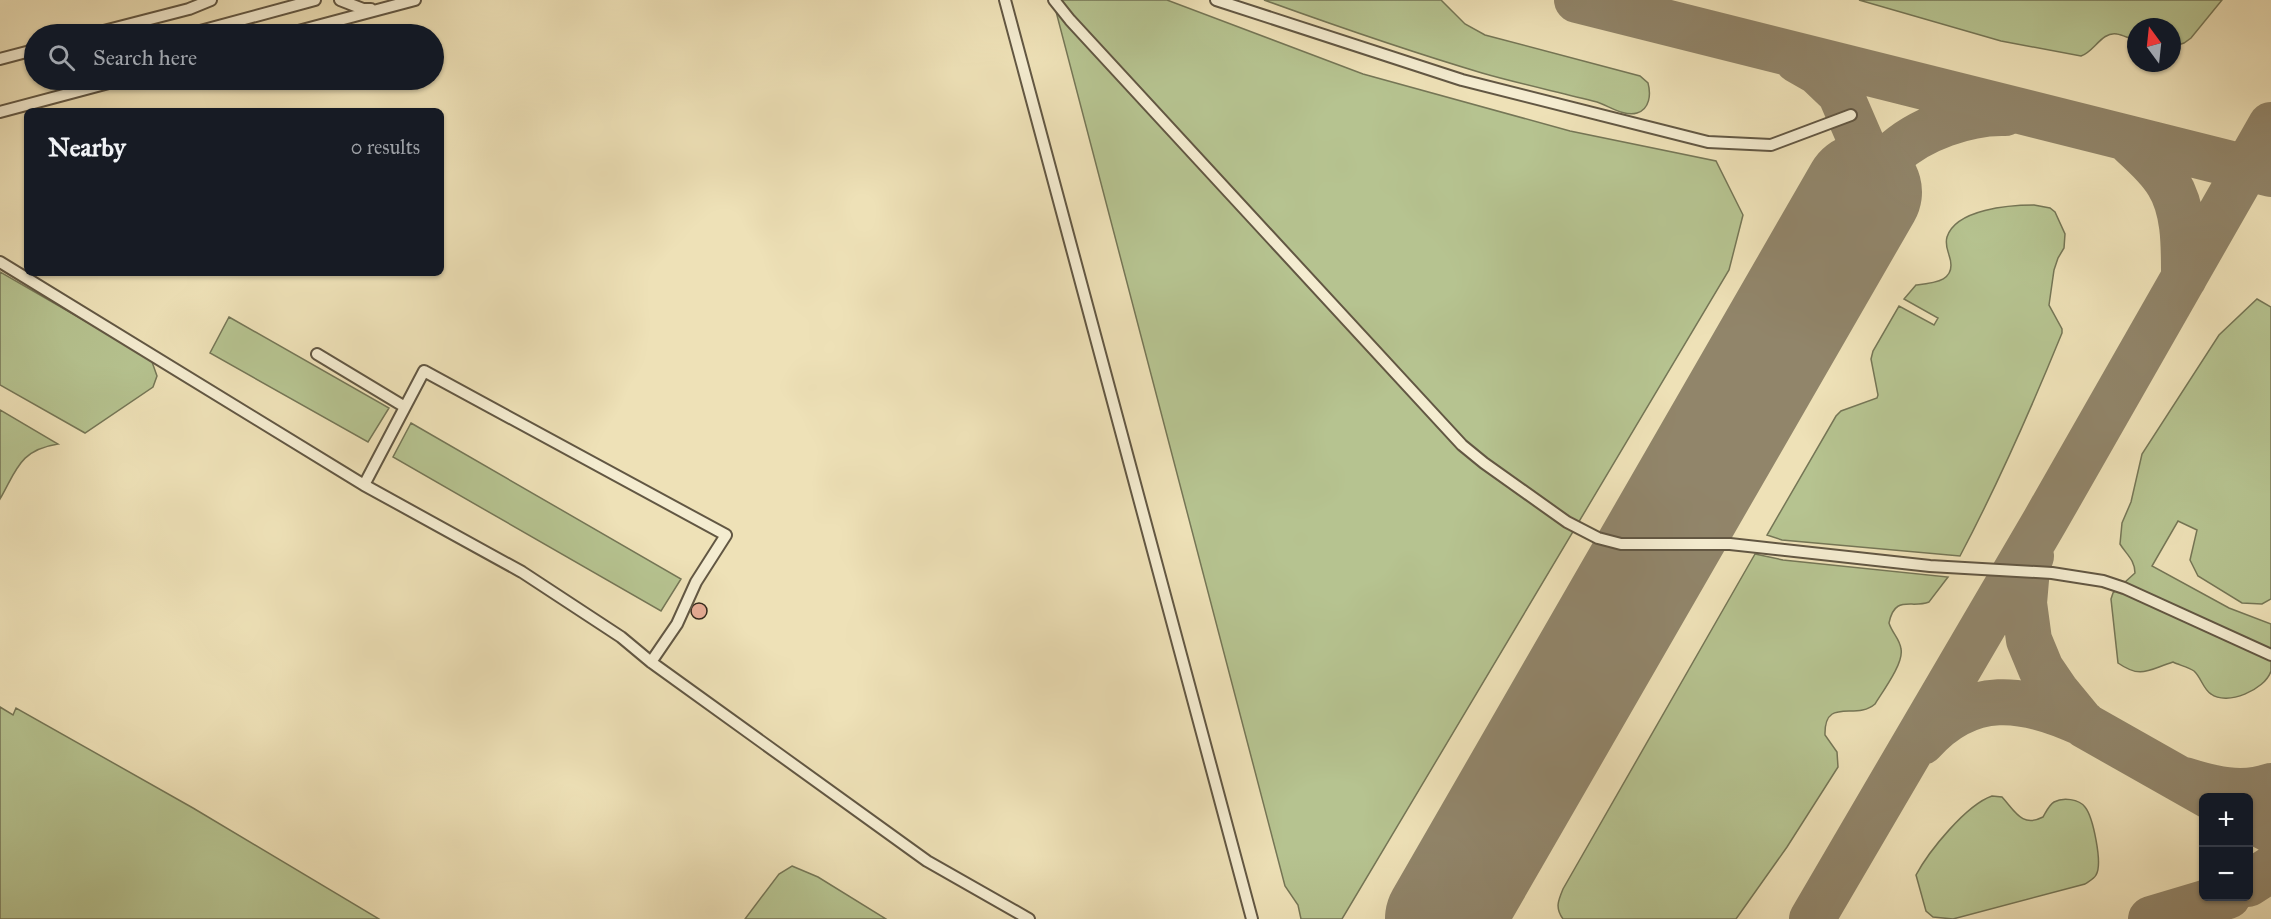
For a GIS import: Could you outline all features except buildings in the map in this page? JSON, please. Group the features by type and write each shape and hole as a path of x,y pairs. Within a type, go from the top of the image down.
{"lane":[{"path":"131,24 189,9 211,0"},
{"path":"226,24 315,0"},
{"path":"340,0 363,9 379,10"},
{"path":"325,24 415,0"},
{"path":"1005,0 1252,919"},
{"path":"1054,0 1462,445 1567,522 1598,538 1621,544 1730,543 1930,566 2052,573 2103,581 2124,588 2271,655"},
{"path":"1215,0 1462,81 1708,142 1771,146 1851,115"},
{"path":"0,59 24,53"},
{"path":"0,112 82,90"},
{"path":"0,262 363,485 522,572 621,637 651,662 927,861 1029,919"},
{"path":"316,354 405,407"},
{"path":"363,485 424,371 726,535 696,582 677,624 651,662"}],"green space":[{"path":"1053,0 1167,0 1363,74 1570,131 1716,161 1743,215 1729,270 1342,919 1301,919 1298,905 1285,886"},
{"path":"1264,0 1441,0 1465,24 1485,35 1640,76 1648,83 1647,105 1637,113 1622,112 1597,102 1454,65"},
{"path":"1859,0 2222,0 2191,38 2181,44 2181,18 2127,18 2127,37 2112,34 2107,36 2081,56 2001,41"},
{"path":"2034,205 2050,208 2055,212 2065,234 2064,248 2054,270 2049,305 2062,333 2014,446 1960,556 1782,540 1767,535 1836,416 1841,411 1877,398 1871,359 1873,351 1899,306 1934,325 1938,318 1904,299 1916,285 1937,281 1948,275 1951,264 1946,242 1952,228 1961,220 1985,210"},
{"path":"0,272 151,359 157,376 153,387 85,433 0,385"},
{"path":"2257,299 2271,307 2271,599 2262,604 2242,603 2198,576 2190,560 2197,530 2178,521 2152,566 2229,608 2271,624 2271,671 2267,678 2254,690 2226,698 2211,694 2194,671 2173,662 2145,672 2133,671 2118,663 2111,599 2113,593 2135,573 2132,561 2120,544 2122,523 2131,502 2142,454 2219,335"},
{"path":"229,317 389,408 368,442 210,353"},
{"path":"0,410 58,444 45,447 27,456 21,462 0,499"},
{"path":"411,423 681,579 661,611 393,457"},
{"path":"1755,554 1783,560 1948,577 1929,602 1904,604 1895,608 1889,623 1899,642 1901,655 1888,685 1875,704 1867,709 1842,711 1830,716 1826,723 1825,735 1837,752 1838,767 1787,847 1736,919 1563,919 1558,904 1563,889"},
{"path":"0,707 13,715 16,708 193,808 379,919 0,919"},
{"path":"1992,796 2002,797 2015,812 2024,819 2030,820 2043,817 2051,805 2058,800 2071,800 2082,804 2088,812 2096,841 2098,869 2096,875 2085,884 1953,919 1933,917 1926,911 1916,875 1949,830 1971,809"},
{"path":"792,866 818,877 886,919 745,919 779,874"}],"taxiway":[{"path":"1577,0 2271,174"},
{"path":"1797,60 1818,72 1840,93 1862,144 1866,168 1863,192"},
{"path":"1863,192 1892,155 1916,137 1960,119 1976,115 2005,113"},
{"path":"1812,919 2045,521 2271,125"},
{"path":"2127,139 2159,171 2174,194 2181,217 2184,278"},
{"path":"2031,556 2027,568 2024,603 2029,640 2041,669 2056,691 2084,725 2204,793"},
{"path":"1922,742 1940,725 1959,712 1979,705 1998,702 2040,707 2084,724"},
{"path":"2184,780 2238,791 2271,786"},
{"path":"2253,821 2271,830"},
{"path":"2253,881 2271,869"},
{"path":"2151,919 2211,901"}],"runway":[{"path":"1444,919 1863,192"}]}
